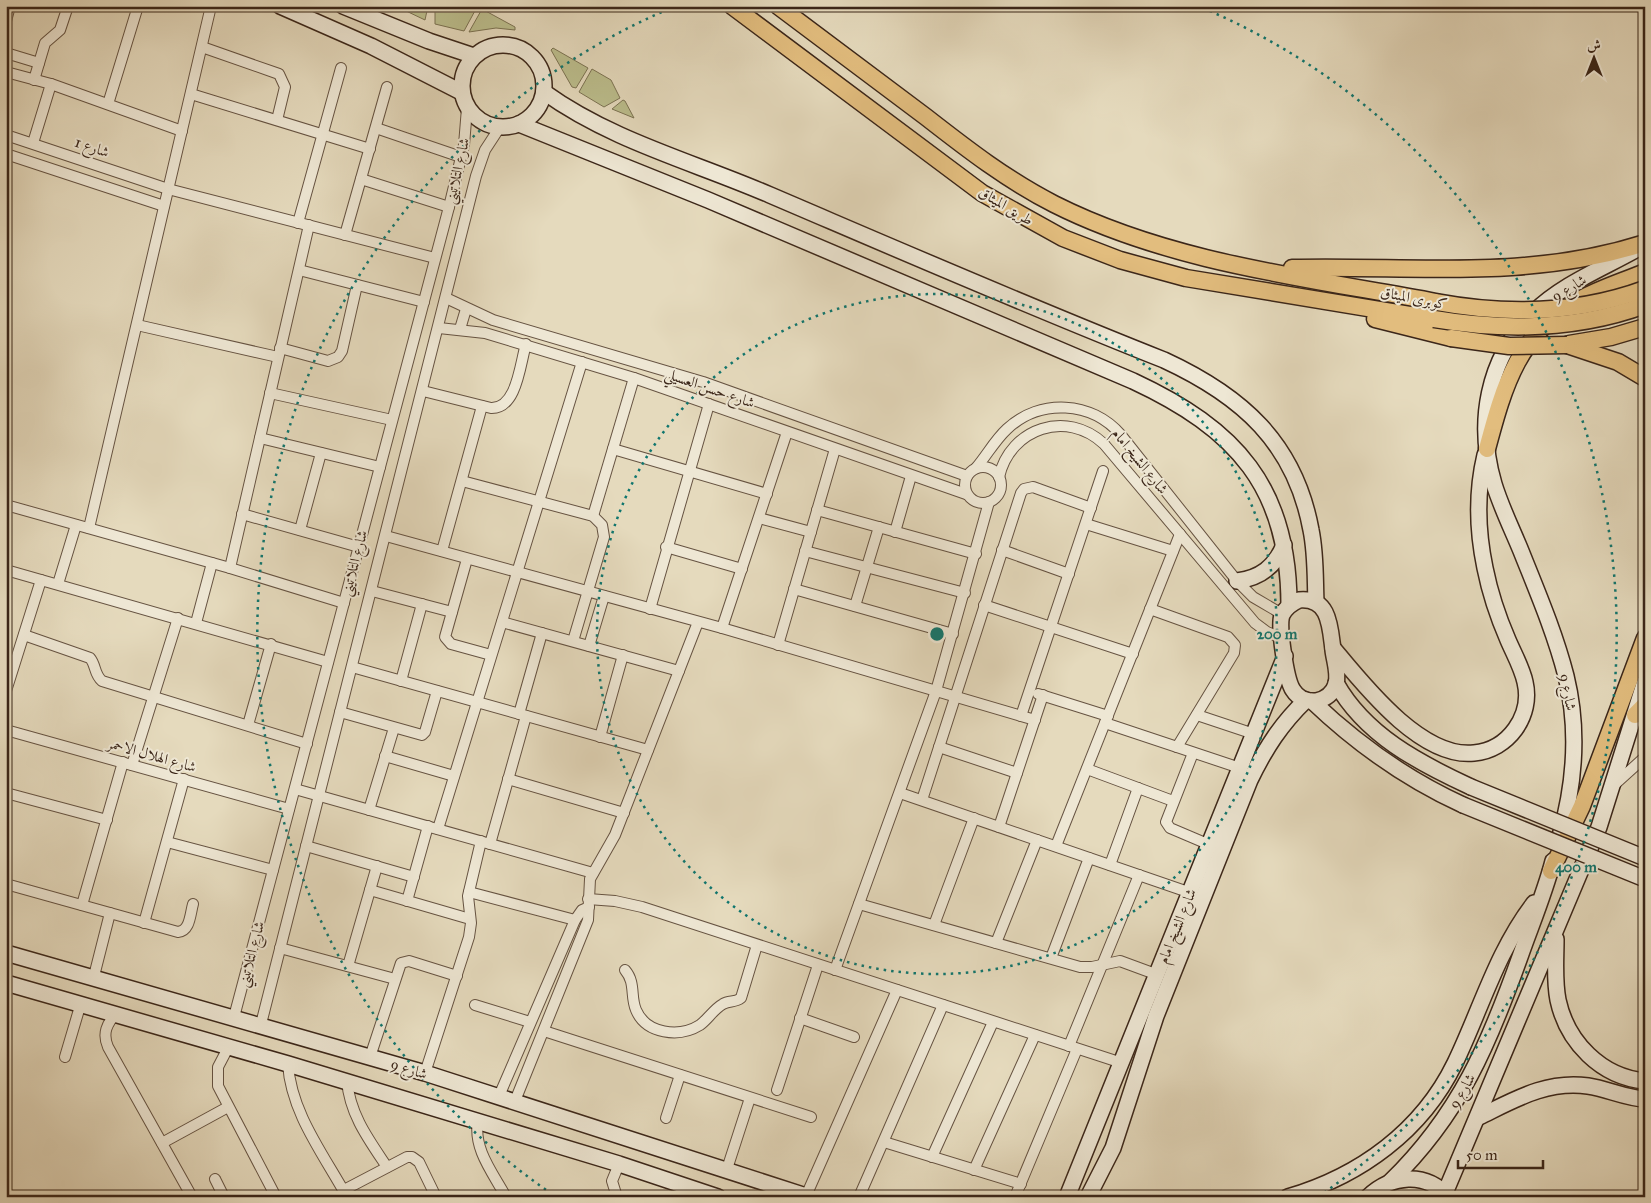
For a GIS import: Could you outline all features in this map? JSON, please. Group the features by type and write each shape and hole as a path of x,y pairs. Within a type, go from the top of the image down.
{"main road":[{"path":"280,6 394,57 461,92"},
{"path":"343,6 429,41 474,56"},
{"name":"طريق الميثاق","path":"732,6 957,176 1035,224 1091,250 1150,269 1223,285 1328,302"},
{"name":"طريق الميثاق","path":"778,6 1007,178 1078,216 1128,235 1185,252"},
{"path":"497,45 514,46 522,49 540,67 544,92 538,108 527,120 519,124 500,128 484,123 467,108 461,92 462,76 474,56 488,47 497,45"},
{"path":"544,92 583,118 617,135 737,181 1164,360 1224,392 1246,410 1266,431 1296,478 1312,533 1316,602 1328,615 1336,683 1353,710 1376,732 1431,768 1471,787 1645,858"},
{"path":"519,124 716,203 1133,381 1174,401 1218,432 1243,458 1269,499 1284,545 1288,575 1282,638 1291,686 1297,695 1309,700 1388,764 1424,786 1463,805 1645,880"},
{"path":"1260,268 1518,268 1579,260 1645,244"},
{"name":"شارع 9","path":"1368,1197 1390,1182 1424,1147 1466,1087 1501,1011 1551,871 1569,801 1573,773 1574,734 1570,695 1560,656 1494,486 1487,449 1485,423 1489,391 1498,361 1514,334 1534,311 1559,293 1645,244"},
{"name":"كوبرى الميثاق","path":"1185,252 1436,302 1487,310 1539,310 1590,304 1645,290"},
{"path":"1333,648 1385,708 1415,732 1446,750 1465,754 1485,752 1502,743 1516,729 1526,702 1525,682 1489,586 1479,532 1478,488 1487,449 1508,378 1520,355 1537,333 1558,314 1582,298 1645,272"},
{"path":"1328,302 1378,320 1451,338 1509,346 1567,345 1611,337 1645,327"},
{"name":"كوبرى الميثاق","path":"1328,302 1434,319 1503,327 1549,326 1594,319 1645,305"},
{"path":"1567,345 1618,362 1645,378"},
{"path":"1237,581 1252,578 1266,571 1277,559 1284,545"},
{"path":"1286,610 1300,600 1316,602"},
{"path":"1551,871 1582,806 1645,638"},
{"name":"شارع الشيخ امام","path":"1068,1197 1285,656"},
{"name":"شارع 9","path":"1447,1195 1556,932 1614,785 1640,710 1645,681"},
{"name":"شارع الشيخ امام","path":"1088,1197 1113,1148 1156,1016 1250,780 1262,755 1277,731 1309,700 1327,696 1336,683"},
{"path":"1288,1197 1331,1182 1371,1160 1400,1137 1425,1110 1455,1063 1490,979 1509,942 1544,890"},
{"path":"1556,932 1558,997 1570,1032 1585,1052 1604,1067 1626,1078 1645,1081"},
{"name":"شارع 9","path":"6,952 261,1024 425,1073 808,1196"},
{"name":"شارع 9","path":"6,983 82,1003 346,1081 619,1164 718,1197"},
{"path":"1479,1117 1530,1092 1560,1085 1590,1086 1626,1097 1645,1099"},
{"path":"1094,1133 1103,1144 1113,1148"},
{"path":"1390,1182 1415,1179 1431,1184 1447,1195"}],"street":[{"path":"6,21 10,6"},
{"path":"34,80 45,43 60,30 68,6"},
{"path":"108,104 138,6"},
{"path":"89,528 211,6"},
{"path":"202,47 279,74 285,87 277,120"},
{"path":"6,52 39,63"},
{"path":"298,223 341,68"},
{"path":"6,72 51,84 182,131"},
{"path":"33,142 51,84"},
{"path":"345,235 388,87"},
{"path":"191,94 370,149"},
{"name":"شارع التلاتيني","path":"234,1017 449,207 461,157 467,108"},
{"path":"376,128 461,157"},
{"name":"شارع التلاتيني","path":"261,1024 480,162 500,128"},
{"name":"شارع 1","path":"6,135 33,142 168,189 435,258"},
{"path":"6,154 164,206"},
{"path":"361,179 449,207"},
{"path":"230,568 309,225"},
{"path":"299,270 424,302"},
{"path":"136,325 328,361 338,358 342,351 358,285"},
{"name":"شارع حسن العسيلي","path":"446,298 493,320 711,385 967,476"},
{"path":"460,329 466,309"},
{"name":"شارع حسن العسيلي","path":"439,328 460,329 526,344 634,378 966,494"},
{"path":"423,391 496,408 508,402 526,344"},
{"path":"407,901 414,877 454,776 582,362"},
{"path":"593,516 634,378"},
{"path":"270,393 392,420"},
{"path":"650,608 666,547 709,404"},
{"path":"442,552 482,406"},
{"name":"شارع الشيخ امام","path":"976,468 1002,434 1024,416 1042,409 1062,407 1090,412 1114,428 1237,581 1253,597 1286,610"},
{"name":"شارع الشيخ امام","path":"999,477 1007,455 1030,433 1054,426 1077,428 1092,434 1104,444 1255,623 1267,632 1282,638"},
{"path":"722,628 787,432"},
{"path":"260,438 380,467"},
{"path":"613,449 767,494"},
{"path":"778,645 835,449"},
{"path":"300,530 321,453"},
{"path":"835,970 936,691 976,554 989,502 999,494 1001,486 999,477 989,469 976,468 967,476 964,484 966,494 976,502 989,502"},
{"path":"1022,716 1103,471"},
{"path":"895,532 911,476"},
{"path":"462,481 593,516 602,524 604,537 573,642"},
{"path":"922,800 1021,493 1024,489 1033,487 1091,508"},
{"path":"6,505 230,568 344,603"},
{"path":"817,510 976,554"},
{"path":"242,514 359,547"},
{"path":"759,518 811,532"},
{"path":"1086,524 1173,551"},
{"path":"58,584 76,525"},
{"path":"855,606 879,527"},
{"path":"1056,846 1180,534"},
{"path":"386,536 722,628 1035,720"},
{"path":"666,547 742,569"},
{"path":"1002,550 1069,574"},
{"path":"806,551 965,593"},
{"path":"468,559 445,634 448,642 491,655"},
{"path":"196,623 212,563"},
{"path":"6,570 271,644 328,662"},
{"path":"6,691 41,580"},
{"path":"794,589 953,634"},
{"path":"372,591 452,612"},
{"path":"589,646 604,596"},
{"path":"401,681 422,604"},
{"path":"984,606 1133,654"},
{"path":"1150,609 1228,637 1234,642 1234,653 1177,747"},
{"path":"82,905 107,820 154,696 178,618"},
{"path":"502,622 679,671"},
{"path":"515,1101 588,920 588,886 592,872 609,849 698,622"},
{"path":"425,1073 470,937 469,892 508,779 542,633"},
{"path":"24,635 90,658 96,674 102,681 306,744"},
{"path":"248,725 271,644"},
{"path":"600,737 623,655"},
{"path":"352,667 648,750"},
{"path":"340,712 394,728 423,734 437,691"},
{"path":"1030,691 1193,753 1240,768"},
{"path":"999,827 1043,695"},
{"path":"1196,715 1254,734"},
{"path":"370,810 394,728"},
{"name":"شارع الهلال الاحمر","path":"6,730 289,810"},
{"path":"939,747 1017,773"},
{"path":"1193,753 1165,820 1168,827 1210,845"},
{"path":"385,756 454,776"},
{"path":"1614,785 1645,757"},
{"path":"1087,769 1173,801"},
{"path":"144,923 184,779"},
{"path":"508,779 624,813"},
{"path":"1110,865 1138,788"},
{"path":"294,789 592,872"},
{"path":"6,793 107,820"},
{"path":"900,793 1191,893"},
{"path":"934,926 974,818"},
{"path":"996,943 1037,840"},
{"path":"167,842 273,870"},
{"path":"306,846 414,877"},
{"path":"1050,958 1089,858"},
{"path":"348,966 377,866"},
{"path":"1015,1197 1073,1048 1102,964 1138,875"},
{"path":"6,884 180,932 187,927 193,904"},
{"path":"370,890 470,919"},
{"path":"469,892 576,920"},
{"path":"499,1096 576,920 589,903 628,904 1122,1063"},
{"path":"859,904 1080,966 1114,961 1126,962 1158,975"},
{"path":"94,976 110,913"},
{"path":"625,970 632,983 634,1005 643,1021 659,1030 684,1031 702,1023 722,1004 740,998 757,945"},
{"path":"280,948 395,979"},
{"path":"370,1057 399,966 406,961 457,976"},
{"path":"777,1090 818,965"},
{"path":"808,1196 897,990"},
{"path":"65,1056 82,1003"},
{"path":"475,1005 530,1022"},
{"path":"859,1197 943,1005"},
{"path":"116,1013 106,1026 105,1040 162,1143 188,1196"},
{"path":"800,1018 854,1037"},
{"path":"932,1157 993,1022"},
{"path":"544,1031 811,1117"},
{"path":"974,1170 1035,1035"},
{"path":"228,1046 218,1068 216,1080 273,1196"},
{"path":"288,1064 291,1087 298,1109 345,1194 387,1167 407,1157 415,1158 434,1196"},
{"path":"666,1118 680,1075"},
{"path":"346,1081 356,1118 387,1167"},
{"path":"727,1169 750,1098"},
{"path":"162,1143 228,1107"},
{"path":"478,1121 476,1136 480,1150 506,1197"},
{"path":"884,1142 1020,1184"},
{"path":"617,1197 612,1181 619,1164"},
{"path":"215,1179 224,1197"},
{"path":"678,1183 686,1197"}],"green space":[{"path":"400,6 428,6 425,20 402,9"},
{"path":"435,6 477,7 464,31 435,24"},
{"path":"482,9 515,27 515,30 496,28 469,32"},
{"path":"553,48 588,68 576,88 572,87 551,50"},
{"path":"592,69 611,80 620,98 604,107 579,92"},
{"path":"623,100 625,101 634,118 612,109"}]}
